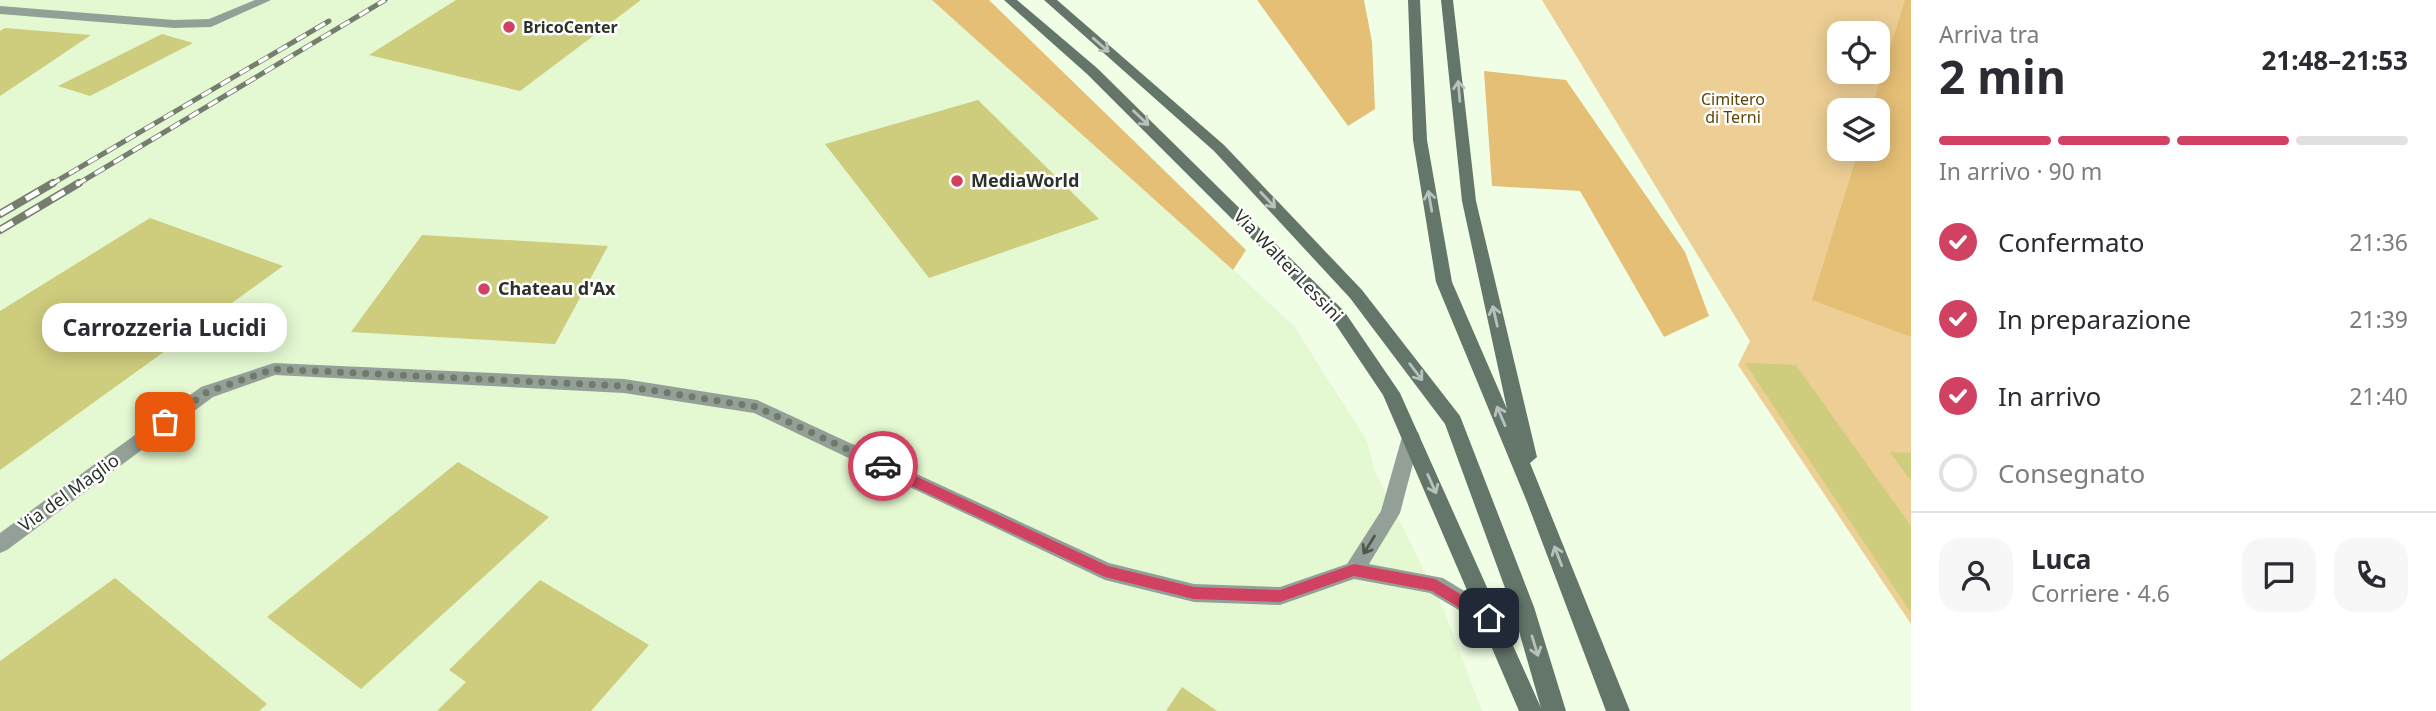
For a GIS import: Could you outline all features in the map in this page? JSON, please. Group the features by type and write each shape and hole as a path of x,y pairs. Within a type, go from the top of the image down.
{"main road":[{"name":"Via Walter Lessini","path":"1010,0 1101,80 1338,315 1391,393 1531,711"},
{"name":"Via Walter Lessini","path":"1050,0 1219,148 1356,294 1453,421 1522,607 1554,711"},
{"path":"1414,0 1420,140 1444,282 1537,502 1618,711"},
{"path":"1447,0 1469,201 1537,502"}],"street":[{"path":"0,10 174,24 211,23 265,0"},
{"name":"Via del Maglio","path":"0,544 207,392 274,369 624,386 757,407 1105,571 1194,593 1280,596 1354,570 1435,585 1489,618"},
{"path":"1354,570 1390,513 1411,437"}],"shaded area":[{"path":"0,0 932,0 1157,199 1294,326 1367,441 1374,469 1445,613 1482,711 0,711"},
{"path":"932,0 989,0 1246,250 1233,270"},
{"path":"1257,0 1364,0 1372,42 1375,109 1348,126"},
{"path":"1905,0 1911,0 1911,337 1812,300 1855,161 1890,161 1890,98 1875,98 1879,84 1890,84 1890,49"},
{"path":"1484,71 1566,80 1685,252 1709,316 1664,337 1580,191 1492,186"}],"green space":[{"name":"Cimitero di Terni","path":"1542,0 1911,0 1911,624 1738,365 1750,341"}],"building":[{"name":"BricoCenter","path":"456,0 641,0 520,91 369,55"},
{"path":"5,28 91,35 0,96 0,31"},
{"path":"162,34 193,43 90,96 58,86"},
{"name":"MediaWorld","path":"978,100 1099,219 929,278 825,144"},
{"path":"150,218 283,266 0,470 0,311"},
{"name":"Chateau d'Ax","path":"422,235 608,246 555,344 351,332"},
{"path":"1745,363 1796,365 1911,526 1911,613"},
{"path":"1890,452 1911,453 1911,481"},
{"path":"458,462 549,517 361,689 267,617"},
{"path":"115,578 267,704 259,711 0,711 0,661"},
{"path":"540,580 649,645 591,711 437,711 466,682 449,670"},
{"path":"1182,687 1217,711 1166,711"}],"railway":[{"path":"76,185 385,0"},
{"path":"50,185 329,21"},
{"path":"0,214 53,183"},
{"path":"0,230 79,183"}],"way so far":[{"path":"165,422 207,392 274,369 624,386 757,407 883,466"}],"place":[{"name":"BricoCenter","path":"509,27"},
{"name":"MediaWorld","path":"957,181"},
{"name":"Chateau d'Ax","path":"484,289"},
{"name":"Carrozzeria Lucidi","path":"165,422"}],"route":[{"path":"883,466 1105,571 1194,593 1280,596 1354,570 1435,585 1489,618"}]}
